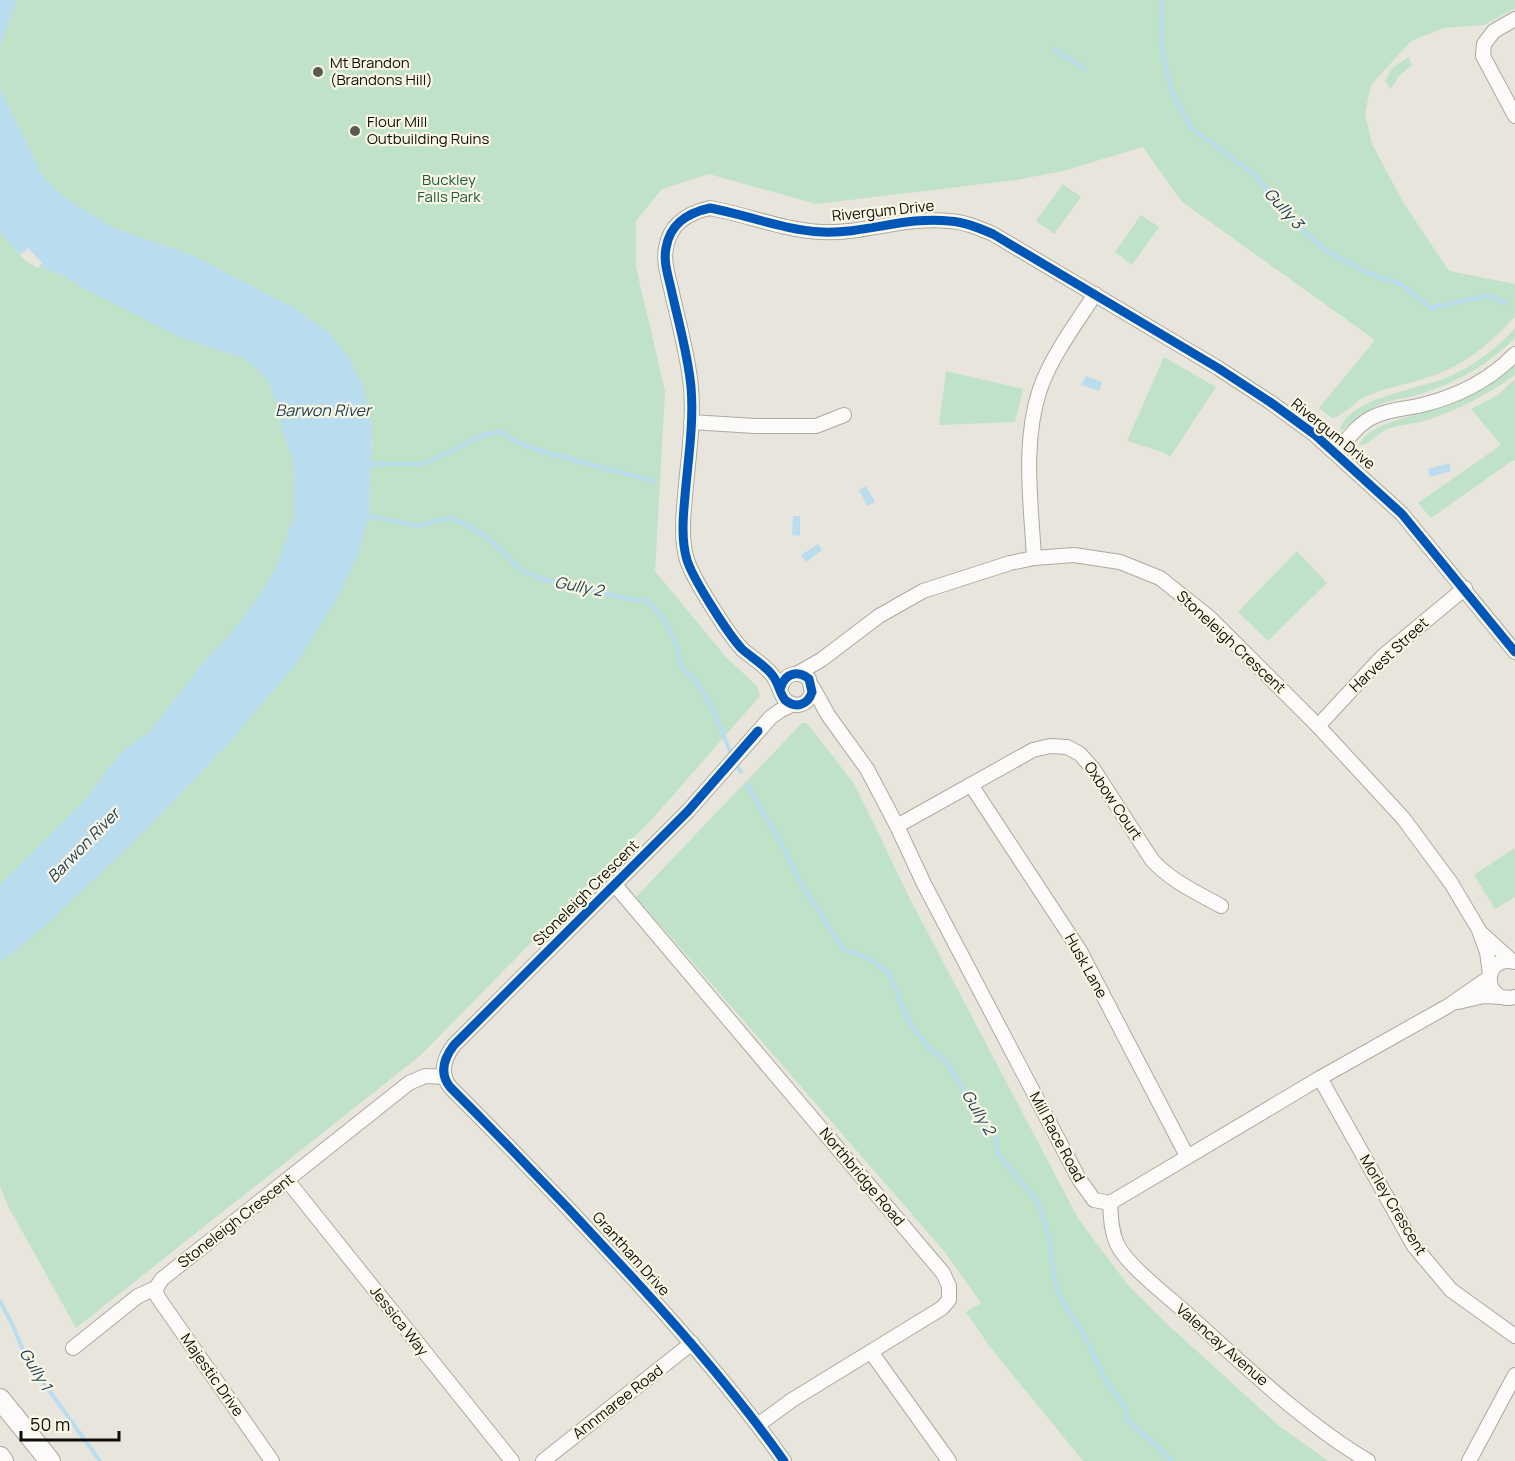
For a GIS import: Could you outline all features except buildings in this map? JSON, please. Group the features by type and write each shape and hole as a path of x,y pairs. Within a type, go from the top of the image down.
{"highway":[{"path":"0,1399 50,1461"},
{"path":"0,1457 3,1461"}],"street":[{"path":"1515,19 1494,31 1484,44 1483,56 1515,116"},
{"name":"Rivergum Drive","path":"781,689 773,675 742,648 728,631 688,563 684,548 683,512 691,422 691,388 666,266 665,249 672,229 680,220 700,210 710,208 798,230 821,232 838,232 907,221 949,221 972,225 1024,251 1270,402 1336,452 1402,514 1465,588 1515,652"},
{"path":"1034,558 1028,451 1036,404 1052,362 1095,294"},
{"path":"1336,452 1360,426 1372,418 1393,410 1421,405 1458,394 1488,377 1515,354"},
{"path":"691,422 755,426 816,426 844,416"},
{"name":"Stoneleigh Crescent","path":"72,1348 138,1296 156,1288 162,1279 409,1083 425,1076 445,1077 444,1064 454,1045 688,811 771,717 811,697 812,686 823,661 831,653 879,616 923,591 998,566 1034,558 1074,555 1120,562 1160,578 1210,618 1318,726 1403,818 1451,883 1479,930 1487,952 1492,989 1509,1000"},
{"name":"Harvest Street","path":"1318,726 1382,657 1465,588"},
{"name":"Stoneleigh Crescent","path":"771,717 782,683 793,674 831,653"},
{"name":"Rivergum Drive","path":"755,660 793,674"},
{"path":"793,674 806,676 812,686"},
{"name":"Mill Race Road","path":"812,686 828,715 867,769 924,884 1083,1186 1094,1200 1110,1203"},
{"path":"781,689 784,700 819,709 828,715"},
{"name":"Oxbow Court","path":"897,826 1033,750 1050,746 1067,747 1080,754 1094,770 1152,860 1179,883 1221,906"},
{"name":"Husk Lane","path":"971,785 1080,951 1187,1156"},
{"name":"Northbridge Road","path":"615,885 943,1273 949,1286 949,1300 942,1308 792,1400 759,1424"},
{"name":"Stoneleigh Crescent","path":"1479,930 1514,962"},
{"name":"Stoneleigh Crescent","path":"1490,976 1498,964 1514,962"},
{"path":"1110,1203 1320,1078 1448,1006 1490,976"},
{"path":"1448,1006 1484,996 1509,1000"},
{"name":"Grantham Drive","path":"445,1077 450,1087 570,1208 692,1343 759,1424 784,1461"},
{"name":"Morley Crescent","path":"1320,1078 1414,1246 1451,1290 1515,1336"},
{"name":"Jessica Way","path":"287,1180 512,1461"},
{"name":"Valencay Avenue","path":"1110,1203 1112,1229 1117,1245 1140,1272 1261,1380 1328,1434 1368,1461"},
{"name":"Majestic Drive","path":"156,1288 157,1296 272,1461"},
{"name":"Annmaree Road","path":"543,1461 692,1343"},
{"path":"871,1352 949,1461"},
{"path":"1469,1461 1515,1375"}],"green space":[{"name":"Buckley Falls Park","path":"17,0 1515,0 1515,8 1484,25 1444,28 1411,41 1371,85 1365,114 1372,144 1403,202 1449,271 1515,284 1515,316 1487,344 1453,367 1441,373 1367,396 1337,417 1332,418 1319,408 1375,340 1181,201 1143,147 1063,171 1016,180 816,204 709,174 662,189 636,221 636,267 665,391 655,571 725,656 757,686 760,696 654,817 421,1055 76,1328 8,1206 0,1186 0,962 13,953 138,838 229,743 297,663 358,554 369,516 372,429 363,386 349,357 328,332 296,309 194,256 114,228 65,198 43,177 0,89 0,46"},
{"path":"1409,57 1412,65 1399,76 1391,89 1385,81 1392,68"},
{"path":"1063,184 1081,197 1054,234 1036,221"},
{"path":"1141,215 1159,227 1132,265 1115,252"},
{"path":"0,232 18,253 46,269 201,345 241,357 268,380 282,431 292,457 295,513 276,567 257,599 231,633 202,664 151,730 121,752 86,799 0,885"},
{"path":"1515,328 1515,338 1495,356 1461,378 1418,395 1378,405 1340,431 1345,420 1355,410 1386,396 1457,373 1492,350"},
{"path":"1164,357 1216,387 1170,457 1165,453 1127,441"},
{"path":"1515,366 1515,374 1512,377 1470,402 1424,421 1387,429 1359,446 1375,429 1402,418 1455,403 1501,377"},
{"path":"946,371 1023,389 1015,422 939,425"},
{"path":"1515,379 1515,461 1513,460 1431,518 1418,503 1501,445 1471,409 1498,395"},
{"path":"1297,551 1327,583 1268,641 1238,612"},
{"path":"802,723 807,723 855,785 910,899 1079,1220 1128,1285 1165,1322 1278,1425 1328,1461 1083,1461 990,1347 966,1312 981,1303 944,1251 636,897"},
{"path":"1515,848 1515,897 1495,909 1474,875"}],"water":[{"path":"0,0 17,0 0,46"},
{"name":"Barwon River","path":"0,89 43,177 65,198 114,228 194,256 296,309 328,332 349,357 363,386 372,429 369,516 358,554 340,594 297,663 229,743 138,838 48,923 0,962 0,885 86,799 121,752 151,730 202,664 231,633 257,599 276,567 295,513 295,481 292,457 282,431 268,380 252,365 241,357 176,335 62,275 46,269 18,253 0,232"},
{"path":"1086,376 1102,382 1099,391 1081,385"},
{"path":"1449,463 1451,471 1430,477 1428,469"},
{"path":"866,486 875,502 867,506 859,490"},
{"path":"793,516 800,516 800,536 792,535"},
{"path":"818,544 822,550 806,562 801,555"}],"pier":[{"path":"28,248 42,263 38,268 20,255"}],"waterway":[{"name":"Gully 3","path":"1162,0 1161,44 1171,90 1191,128 1254,174 1285,213 1324,249 1363,271 1402,285 1431,308 1488,296 1506,303"},
{"path":"1054,49 1085,69"},
{"path":"368,464 424,464 482,436 502,431 516,442 547,453 654,481"},
{"name":"Gully 2","path":"364,515 418,526 448,518 463,523 487,537 521,570 542,579 633,600 644,599 664,618 675,642 683,670 695,679 712,707 732,756"},
{"name":"Gully 2","path":"735,762 741,772"},
{"name":"Gully 2","path":"747,785 784,848 799,880 844,950 868,958 889,973 910,1024 929,1048 947,1062 980,1117 994,1131 998,1154 1038,1202 1050,1240 1056,1287 1065,1306 1084,1335 1106,1381 1126,1408 1127,1420 1173,1461"},
{"name":"Gully 1","path":"0,1301 28,1361 100,1461"}],"cycle path":[{"path":"781,687 792,674 801,674 809,679 812,692 805,703 797,705 785,700 773,676 736,642 703,593 687,560 684,545 683,528 692,401 686,351 665,254 671,232 676,226 694,213 710,208 808,231 838,232 933,220 961,223 993,234 1218,368 1314,434 1402,514 1515,652"},
{"path":"758,731 688,811 454,1045 445,1060 444,1071 450,1087 571,1212 680,1330 734,1394 784,1461"}],"place":[{"name":"Mt Brandon (Brandons Hill)","path":"318,72"},
{"name":"Flour Mill Outbuilding Ruins","path":"355,131"}]}
